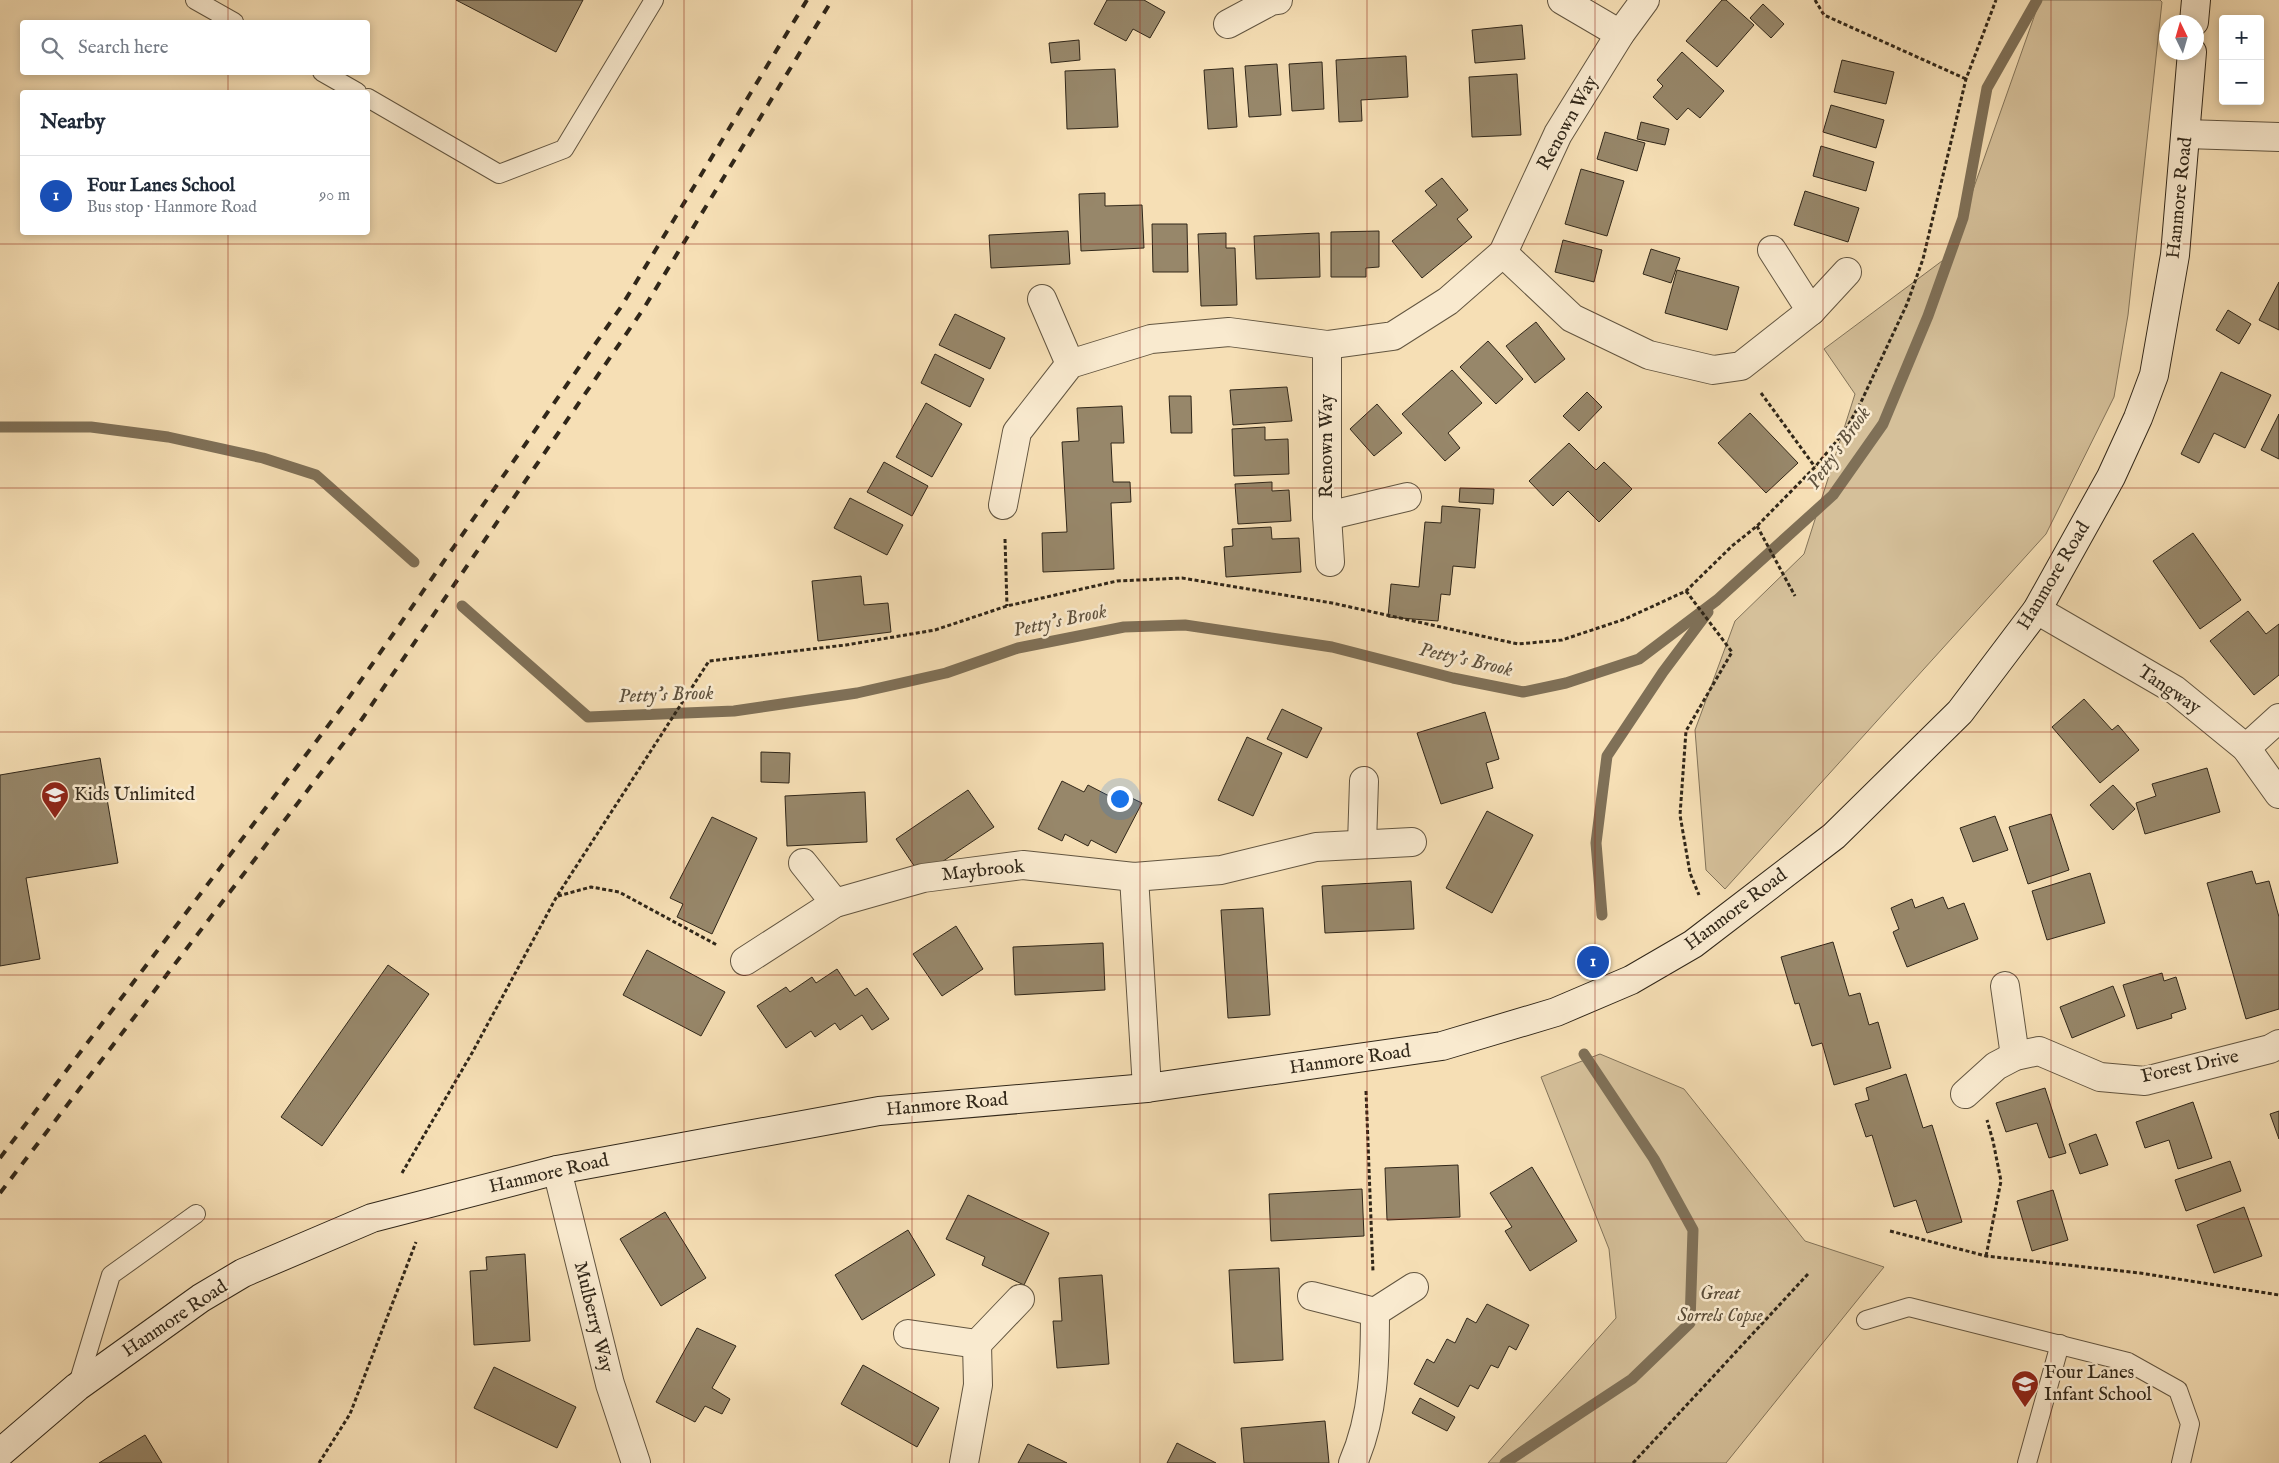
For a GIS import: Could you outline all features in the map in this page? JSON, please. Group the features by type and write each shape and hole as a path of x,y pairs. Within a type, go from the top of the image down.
{"street":[{"path":"1228,24 1271,1 1278,0"},
{"path":"1562,0 1620,34"},
{"name":"Renown Way","path":"1070,364 1151,338 1229,332 1327,345 1393,336 1448,301 1503,253 1558,134 1620,34 1645,0"},
{"path":"2195,15 2196,0"},
{"name":"Hanmore Road","path":"0,1453 77,1387 201,1298 243,1273 372,1218 557,1170 879,1111 1148,1088 1442,1046 1556,1012 1631,980 1693,944 1834,836 1960,712 2037,610 2111,477 2138,418 2154,375 2175,255 2191,60"},
{"path":"2186,134 2279,137"},
{"path":"1772,250 1811,311"},
{"path":"1503,253 1572,318 1649,355 1713,370 1741,366 1811,311 1847,272"},
{"path":"1003,505 1017,432 1070,364 1042,299"},
{"name":"Renown Way","path":"1327,345 1327,516 1330,562"},
{"name":"Renown Way","path":"1327,516 1407,497"},
{"name":"Tangway","path":"2037,610 2175,690 2246,748 2279,794"},
{"path":"2246,748 2279,718"},
{"path":"1362,844 1364,781"},
{"name":"Maybrook","path":"745,961 835,903 923,878 1023,865 1134,877 1221,870 1316,846 1412,842"},
{"path":"803,863 835,903"},
{"path":"1134,877 1148,1088"},
{"path":"2006,986 2015,1056"},
{"name":"Forest Drive","path":"1970,1089 1996,1066 2015,1056 2039,1051 2100,1077 2145,1081 2252,1054 2270,1049 2279,1044"},
{"name":"Mulberry Way","path":"557,1170 610,1384 636,1463"},
{"path":"1312,1296 1375,1312 1414,1286"},
{"path":"964,1463 978,1385 977,1344 1020,1299"},
{"path":"1353,1463 1362,1442 1375,1376 1375,1312"},
{"path":"908,1334 977,1344"}],"lane":[{"path":"195,0 230,20"},
{"path":"370,99 499,174 564,149 654,0"},
{"path":"327,75 354,90"},
{"path":"77,1387 111,1275 196,1214"},
{"path":"1866,1320 1909,1307 2128,1362 2178,1390 2190,1424 2181,1463"},
{"path":"2027,1463 2060,1344"}],"path":[{"path":"1815,0 1824,15 1966,79"},
{"path":"398,1180 472,1053 557,896 709,661 846,645 935,630 1007,606 1117,581 1182,578 1332,603 1518,644 1562,640 1625,619 1686,591 1732,546 1757,526 1815,467 1845,431 1907,304 1923,259 1966,79 1996,0"},
{"path":"1741,366 1815,467"},
{"path":"1003,505 1007,606"},
{"path":"1757,526 1795,596"},
{"path":"1686,591 1732,652 1686,730 1680,815 1690,873 1701,899"},
{"path":"557,896 591,887 619,892 745,961"},
{"path":"1365,1058 1375,1312"},
{"path":"1970,1089 1993,1141 2001,1181 1986,1256"},
{"path":"1890,1231 1986,1256 2140,1273 2279,1295"},
{"path":"319,1463 350,1414 418,1239"},
{"path":"1633,1463 1808,1274"}],"green space":[{"path":"2040,0 2160,0 2162,2 2161,15 2159,15 2159,30 2128,315 2114,397 2046,534 1725,889 1706,870 1695,730 1735,621 1804,554 1855,394 1824,349 1950,255"},
{"name":"Great Sorrels Copse","path":"1600,1054 1684,1089 1805,1241 1884,1267 1726,1463 1488,1463 1616,1318 1609,1249 1541,1077"}],"building":[{"path":"456,0 583,0 556,52"},
{"path":"1107,0 1144,0 1165,12 1150,38 1133,29 1126,41 1094,24"},
{"path":"1722,0 1726,0 1754,25 1717,67 1686,41"},
{"path":"1763,4 1784,24 1771,38 1750,18"},
{"path":"1522,25 1525,59 1475,63 1472,30"},
{"path":"1079,40 1080,60 1051,63 1049,43"},
{"path":"1682,52 1724,91 1700,118 1688,108 1677,120 1653,97 1663,86 1657,80"},
{"path":"1406,56 1408,97 1361,100 1362,121 1339,122 1336,60"},
{"path":"1842,60 1894,72 1886,104 1834,92"},
{"path":"1322,62 1324,109 1292,111 1289,64"},
{"path":"1277,64 1281,115 1249,117 1245,66"},
{"path":"1233,68 1237,127 1208,129 1204,70"},
{"path":"1115,69 1118,127 1067,129 1065,71"},
{"path":"1517,74 1521,135 1472,137 1469,77"},
{"path":"1831,105 1884,120 1876,148 1823,132"},
{"path":"1641,122 1669,129 1665,145 1637,139"},
{"path":"1605,132 1645,143 1637,171 1597,159"},
{"path":"1821,146 1874,162 1866,191 1813,176"},
{"path":"1581,169 1624,181 1607,236 1565,224"},
{"path":"1442,178 1468,210 1457,219 1472,237 1422,278 1392,241 1437,205 1425,191"},
{"path":"1805,191 1859,208 1848,242 1794,225"},
{"path":"1105,193 1105,206 1142,205 1144,248 1081,251 1079,194"},
{"path":"1152,224 1187,224 1188,272 1153,272"},
{"path":"1068,231 1070,264 991,268 989,235"},
{"path":"1379,231 1379,267 1366,268 1366,277 1331,277 1331,232"},
{"path":"1226,233 1226,248 1235,248 1237,305 1201,306 1198,234"},
{"path":"1319,233 1320,277 1256,279 1254,236"},
{"path":"1563,240 1602,250 1594,282 1555,272"},
{"path":"1651,249 1680,258 1671,283 1643,274"},
{"path":"1677,270 1739,287 1727,330 1665,313"},
{"path":"2279,282 2279,330 2259,320"},
{"path":"2228,310 2251,324 2239,344 2216,330"},
{"path":"955,314 1005,338 990,369 939,345"},
{"path":"1536,322 1565,359 1535,383 1506,346"},
{"path":"1488,341 1523,379 1496,404 1460,367"},
{"path":"935,354 984,379 970,407 921,383"},
{"path":"1452,370 1482,403 1448,433 1460,448 1445,461 1402,414"},
{"path":"2221,372 2271,395 2245,448 2214,433 2199,463 2181,454"},
{"path":"1287,387 1292,421 1233,425 1230,390"},
{"path":"1587,392 1602,407 1579,431 1563,416"},
{"path":"1169,396 1191,396 1192,433 1171,433"},
{"path":"926,403 962,424 932,477 896,457"},
{"path":"1377,404 1402,433 1374,456 1350,429"},
{"path":"1122,406 1124,443 1111,443 1113,482 1130,482 1131,502 1111,503 1114,569 1043,572 1042,533 1067,532 1062,442 1079,441 1077,408"},
{"path":"1750,413 1798,463 1766,493 1718,443"},
{"path":"2279,414 2279,459 2261,450"},
{"path":"1265,427 1265,440 1288,439 1289,474 1234,476 1232,429"},
{"path":"1569,443 1596,470 1604,462 1632,489 1599,522 1568,491 1553,506 1529,481"},
{"path":"884,462 928,486 912,516 867,492"},
{"path":"1272,482 1272,491 1289,490 1291,521 1238,524 1235,484"},
{"path":"1460,488 1494,489 1493,504 1459,502"},
{"path":"850,498 903,525 887,555 834,528"},
{"path":"1442,506 1480,509 1475,568 1453,566 1450,595 1441,594 1438,621 1388,617 1391,584 1419,587 1425,522 1441,523"},
{"path":"1271,527 1272,539 1299,538 1301,572 1226,577 1224,547 1233,546 1232,529"},
{"path":"2193,533 2241,600 2200,629 2153,561"},
{"path":"861,576 864,605 888,603 891,632 818,641 812,581"},
{"path":"2248,611 2266,634 2279,624 2279,675 2254,695 2210,641"},
{"path":"2084,699 2112,730 2118,725 2139,750 2100,783 2052,727"},
{"path":"1282,709 1322,728 1307,758 1267,739"},
{"path":"1485,712 1499,759 1486,763 1493,788 1441,804 1417,733"},
{"path":"1247,737 1282,753 1253,816 1218,800"},
{"path":"761,752 790,753 789,783 761,782"},
{"name":"Kids Unlimited","path":"100,758 118,863 26,878 40,959 0,966 0,775"},
{"path":"2207,768 2220,812 2145,834 2136,803 2156,796 2152,784"},
{"path":"1062,781 1084,792 1088,785 1113,798 1117,791 1142,803 1116,853 1091,840 1088,846 1065,834 1062,841 1038,829"},
{"path":"2113,785 2135,809 2113,830 2090,805"},
{"path":"968,790 994,827 921,876 896,839"},
{"path":"865,792 867,842 787,846 785,796"},
{"path":"1487,811 1533,835 1492,913 1446,888"},
{"path":"2051,814 2069,870 2028,884 2009,827"},
{"path":"1995,816 2008,850 1973,862 1960,828"},
{"path":"712,817 757,838 712,934 677,917 683,904 670,898"},
{"path":"2252,871 2256,884 2269,881 2279,917 2279,1009 2246,1019 2207,883"},
{"path":"2090,873 2105,923 2047,940 2032,891"},
{"path":"1411,881 1414,929 1325,933 1322,886"},
{"path":"1943,897 1948,909 1964,903 1978,939 1907,967 1893,932 1899,929 1891,908 1912,899 1915,908"},
{"path":"1263,908 1270,1015 1228,1018 1221,910"},
{"path":"956,926 983,969 942,996 913,954"},
{"path":"1833,942 1849,996 1860,993 1869,1025 1878,1022 1891,1068 1834,1085 1822,1043 1812,1046 1799,1003 1795,1004 1781,957"},
{"path":"1103,943 1105,990 1015,995 1013,947"},
{"path":"647,950 725,992 701,1036 623,995"},
{"path":"388,965 429,994 322,1146 281,1117"},
{"path":"837,969 855,996 867,988 889,1019 872,1030 862,1015 840,1030 835,1023 815,1037 811,1031 786,1048 757,1006 786,987 790,992 812,977 816,983"},
{"path":"2162,973 2164,981 2176,977 2186,1009 2171,1014 2172,1018 2137,1029 2123,985"},
{"path":"2113,986 2125,1016 2072,1038 2060,1007"},
{"path":"1906,1074 1923,1128 1932,1125 1962,1222 1927,1233 1916,1200 1894,1207 1872,1135 1866,1137 1855,1104 1869,1100 1866,1088"},
{"path":"2045,1088 2066,1153 2049,1158 2037,1123 2006,1132 1996,1103"},
{"path":"2193,1102 2212,1158 2178,1169 2169,1140 2145,1148 2136,1122"},
{"path":"2279,1111 2279,1139 2270,1114"},
{"path":"2096,1134 2108,1165 2080,1174 2069,1144"},
{"path":"2230,1161 2241,1191 2186,1211 2175,1180"},
{"path":"1458,1165 1460,1217 1387,1220 1385,1168"},
{"path":"1532,1167 1577,1241 1530,1271 1505,1231 1512,1227 1490,1193"},
{"path":"1362,1189 1364,1236 1271,1241 1269,1194"},
{"path":"2053,1190 2068,1240 2032,1251 2017,1201"},
{"path":"968,1195 1049,1233 1024,1285 982,1265 985,1257 946,1239"},
{"path":"2244,1207 2262,1256 2214,1273 2197,1225"},
{"path":"665,1212 706,1278 661,1306 620,1239"},
{"path":"908,1230 935,1275 862,1320 835,1275"},
{"path":"525,1254 530,1341 474,1345 470,1271 487,1270 486,1257"},
{"path":"1279,1268 1283,1360 1234,1363 1229,1270"},
{"path":"1102,1275 1109,1364 1057,1368 1053,1321 1062,1321 1059,1278"},
{"path":"1487,1304 1529,1325 1516,1350 1509,1346 1498,1368 1491,1365 1478,1389 1470,1385 1458,1407 1414,1384 1427,1359 1434,1363 1447,1339 1455,1343 1467,1318 1476,1323"},
{"path":"697,1328 736,1346 712,1388 730,1399 722,1414 705,1406 695,1422 656,1402"},
{"path":"863,1365 939,1408 917,1447 841,1404"},
{"path":"494,1367 576,1407 557,1448 474,1408"},
{"path":"1420,1398 1455,1417 1447,1431 1412,1413"},
{"path":"1325,1421 1329,1463 1244,1463 1241,1428"},
{"path":"145,1435 162,1463 99,1463"},
{"path":"1177,1443 1216,1463 1167,1463"},
{"path":"1028,1444 1067,1463 1018,1463"}],"waterway":[{"name":"Petty's Brook","path":"462,606 588,717 734,711 857,693 946,673 1018,648 1124,627 1185,625 1332,647 1453,678 1523,692 1566,683 1639,659 1717,600 1833,495 1883,424 1928,316 1963,218 1987,88 2037,0"},
{"path":"0,427 91,427 168,437 263,458 316,475 414,562"},
{"path":"1602,915 1596,843 1607,756 1663,672 1708,612"},
{"path":"1505,1463 1632,1379 1690,1323 1693,1230 1654,1159 1584,1054"}],"railway":[{"path":"0,1158 343,706 621,307 807,0"},
{"path":"0,1193 362,719 644,308 832,0"}],"place":[{"name":"Kids Unlimited","path":"55,819"},
{"name":"Four Lanes School","path":"1593,962"},
{"name":"Four Lanes Infant School","path":"2025,1408"}]}
